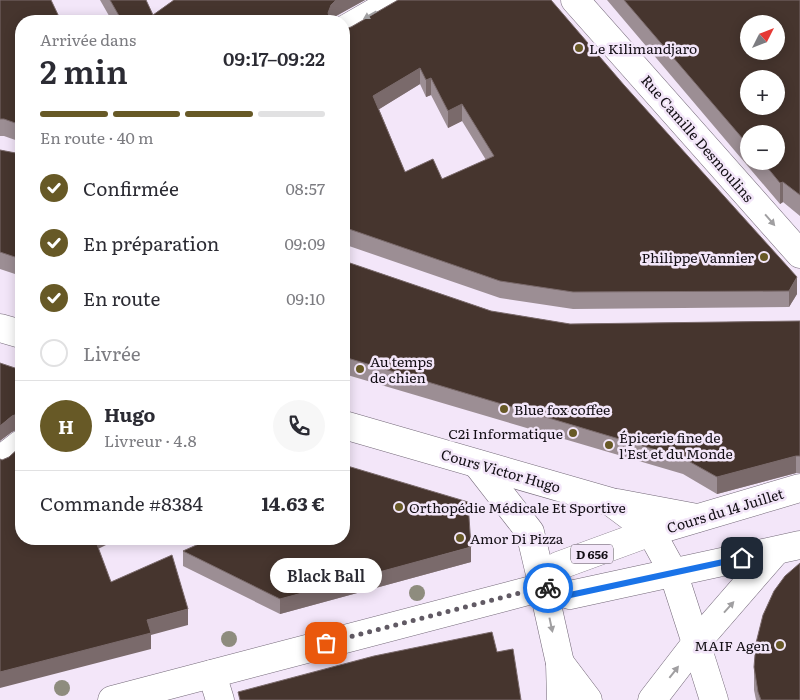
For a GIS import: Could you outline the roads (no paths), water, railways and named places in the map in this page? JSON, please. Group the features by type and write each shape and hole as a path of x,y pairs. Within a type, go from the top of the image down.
{"main road":[{"path":"350,27 396,0"},
{"name":"Rue Camille Desmoulins","path":"575,0 800,254"},
{"path":"0,328 15,332"},
{"name":"Cours Victor Hugo","path":"350,427 611,502 651,532"},
{"path":"0,460 15,449"},
{"path":"477,464 530,532 560,663 561,700"},
{"name":"Cours du 14 Juillet","path":"651,532 800,488"},
{"path":"611,502 697,518"},
{"path":"651,532 673,572 714,700"},
{"name":"D 656","path":"543,587 558,566 651,532"},
{"path":"112,700 543,587 570,595 787,549"},
{"path":"652,700 696,643 787,549"},
{"path":"560,663 588,700"},
{"path":"212,674 220,700"}],"place":[{"name":"Le Kilimandjaro","path":"579,48"},
{"name":"Philippe Vannier","path":"764,257"},
{"name":"Au temps de chien","path":"360,369"},
{"name":"Blue fox coffee","path":"504,409"},
{"name":"C2i Informatique","path":"573,433"},
{"name":"Épicerie fine de l'Est et du Monde","path":"609,445"},
{"name":"Orthopédie Médicale Et Sportive","path":"399,507"},
{"name":"Amor Di Pizza","path":"460,538"},
{"name":"Black Ball","path":"326,643"},
{"name":"MAIF Agen","path":"780,645"}]}
